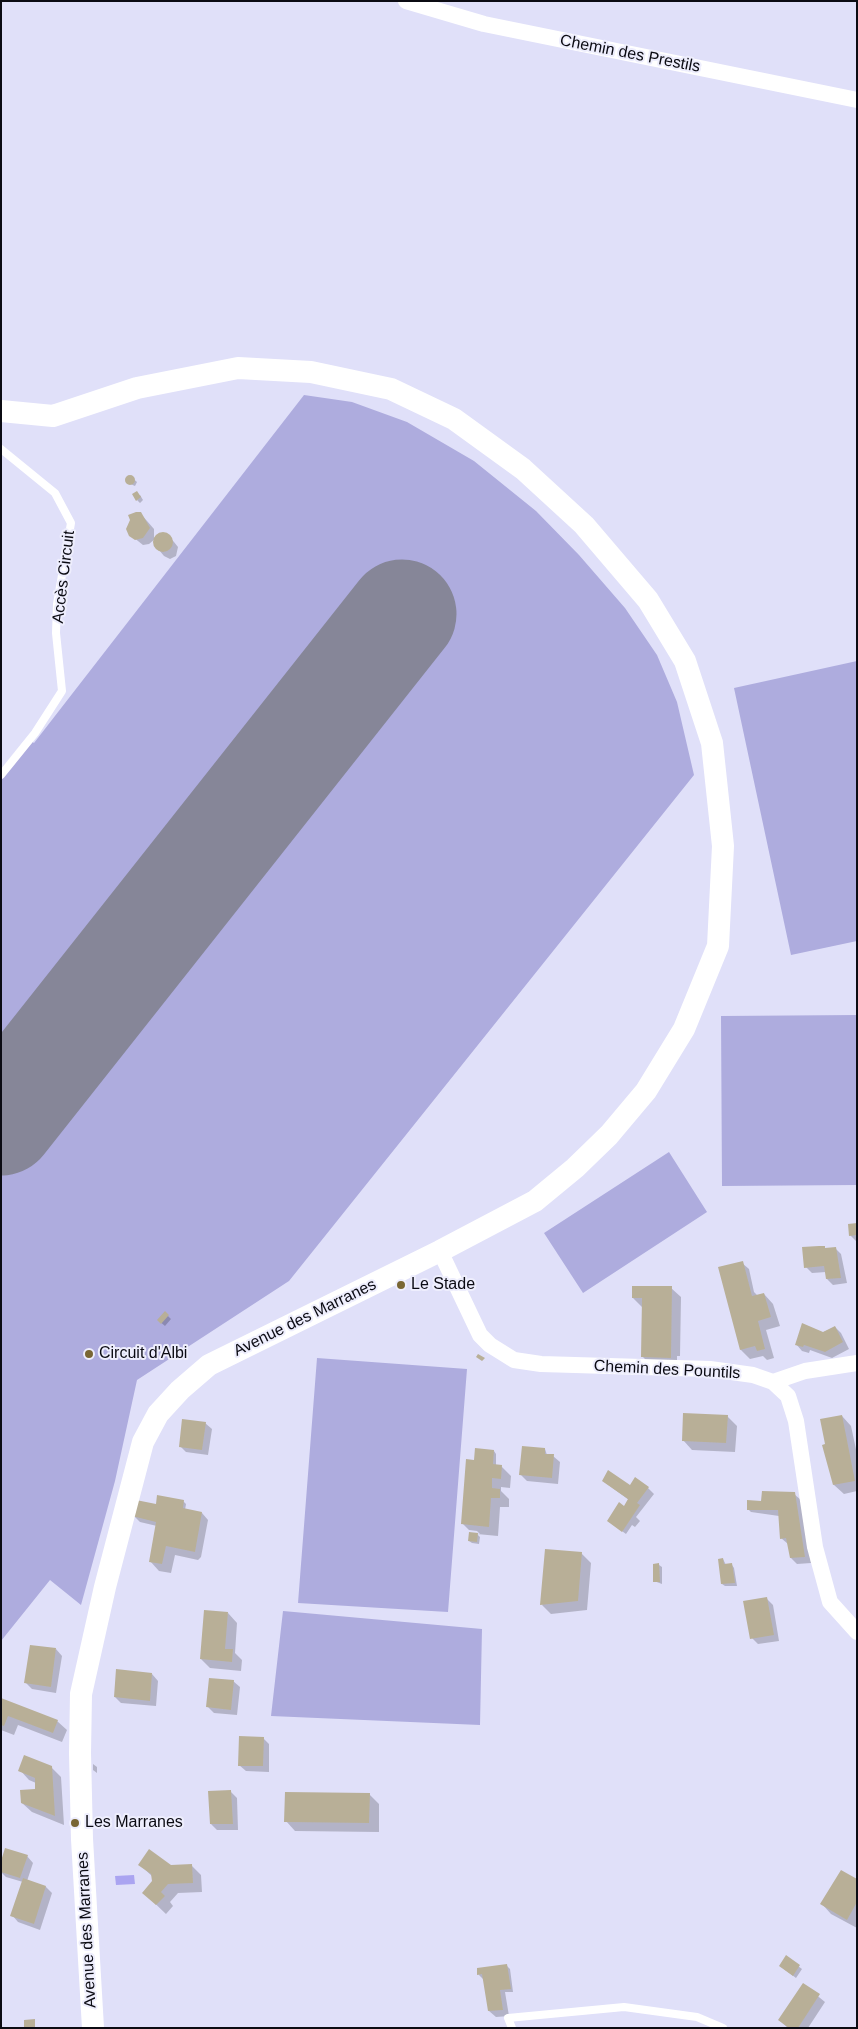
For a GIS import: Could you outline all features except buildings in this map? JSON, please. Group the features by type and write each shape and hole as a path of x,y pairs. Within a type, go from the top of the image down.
{"street":[{"name":"Chemin des Prestils","path":"406,1 484,24 857,100"},
{"name":"Avenue des Marranes","path":"1,411 53,416 137,388 238,368 311,372 391,389 454,419 523,469 584,525 648,600 685,661 712,743 723,846 718,946 688,1020 646,1091 609,1135 575,1168 535,1201 440,1251 210,1365 180,1390 158,1414 142,1442 105,1587 81,1694 82,1839 93,2028"},
{"name":"Chemin des Pountils","path":"440,1251 463,1290 490,1346 514,1360 532,1363 710,1369 753,1375 773,1382"},
{"path":"857,1363 805,1371 773,1382 788,1396 796,1421 815,1547 830,1602 857,1632"}],"lane":[{"name":"Accès Circuit","path":"1,449 55,493 70,523 57,604 56,634 62,691 35,733 1,775"},
{"path":"512,2028 508,2018 624,2007 696,2017 723,2028"}],"shaded area":[{"path":"304,395 352,402 407,422 474,461 536,511 579,555 625,608 657,655 677,702 694,775 289,1281 137,1380 115,1481 81,1605 50,1580 1,1641 1,1082 51,1119 433,639 373,591 1,1062 1,769 27,738 34,743"},
{"path":"857,661 857,941 791,955 734,688"},
{"path":"857,1015 857,1185 722,1186 721,1016"},
{"path":"669,1152 707,1212 583,1293 544,1233"},
{"path":"317,1358 467,1369 448,1612 298,1603"},
{"path":"283,1611 482,1629 480,1725 271,1716"},
{"path":"134,1875 135,1884 116,1885 115,1876"}],"runway":[{"path":"1,1121 402,614"}],"place":[{"name":"Le Stade","path":"401,1285"},
{"name":"Circuit d'Albi","path":"89,1354"},
{"name":"Les Marranes","path":"75,1823"}]}
